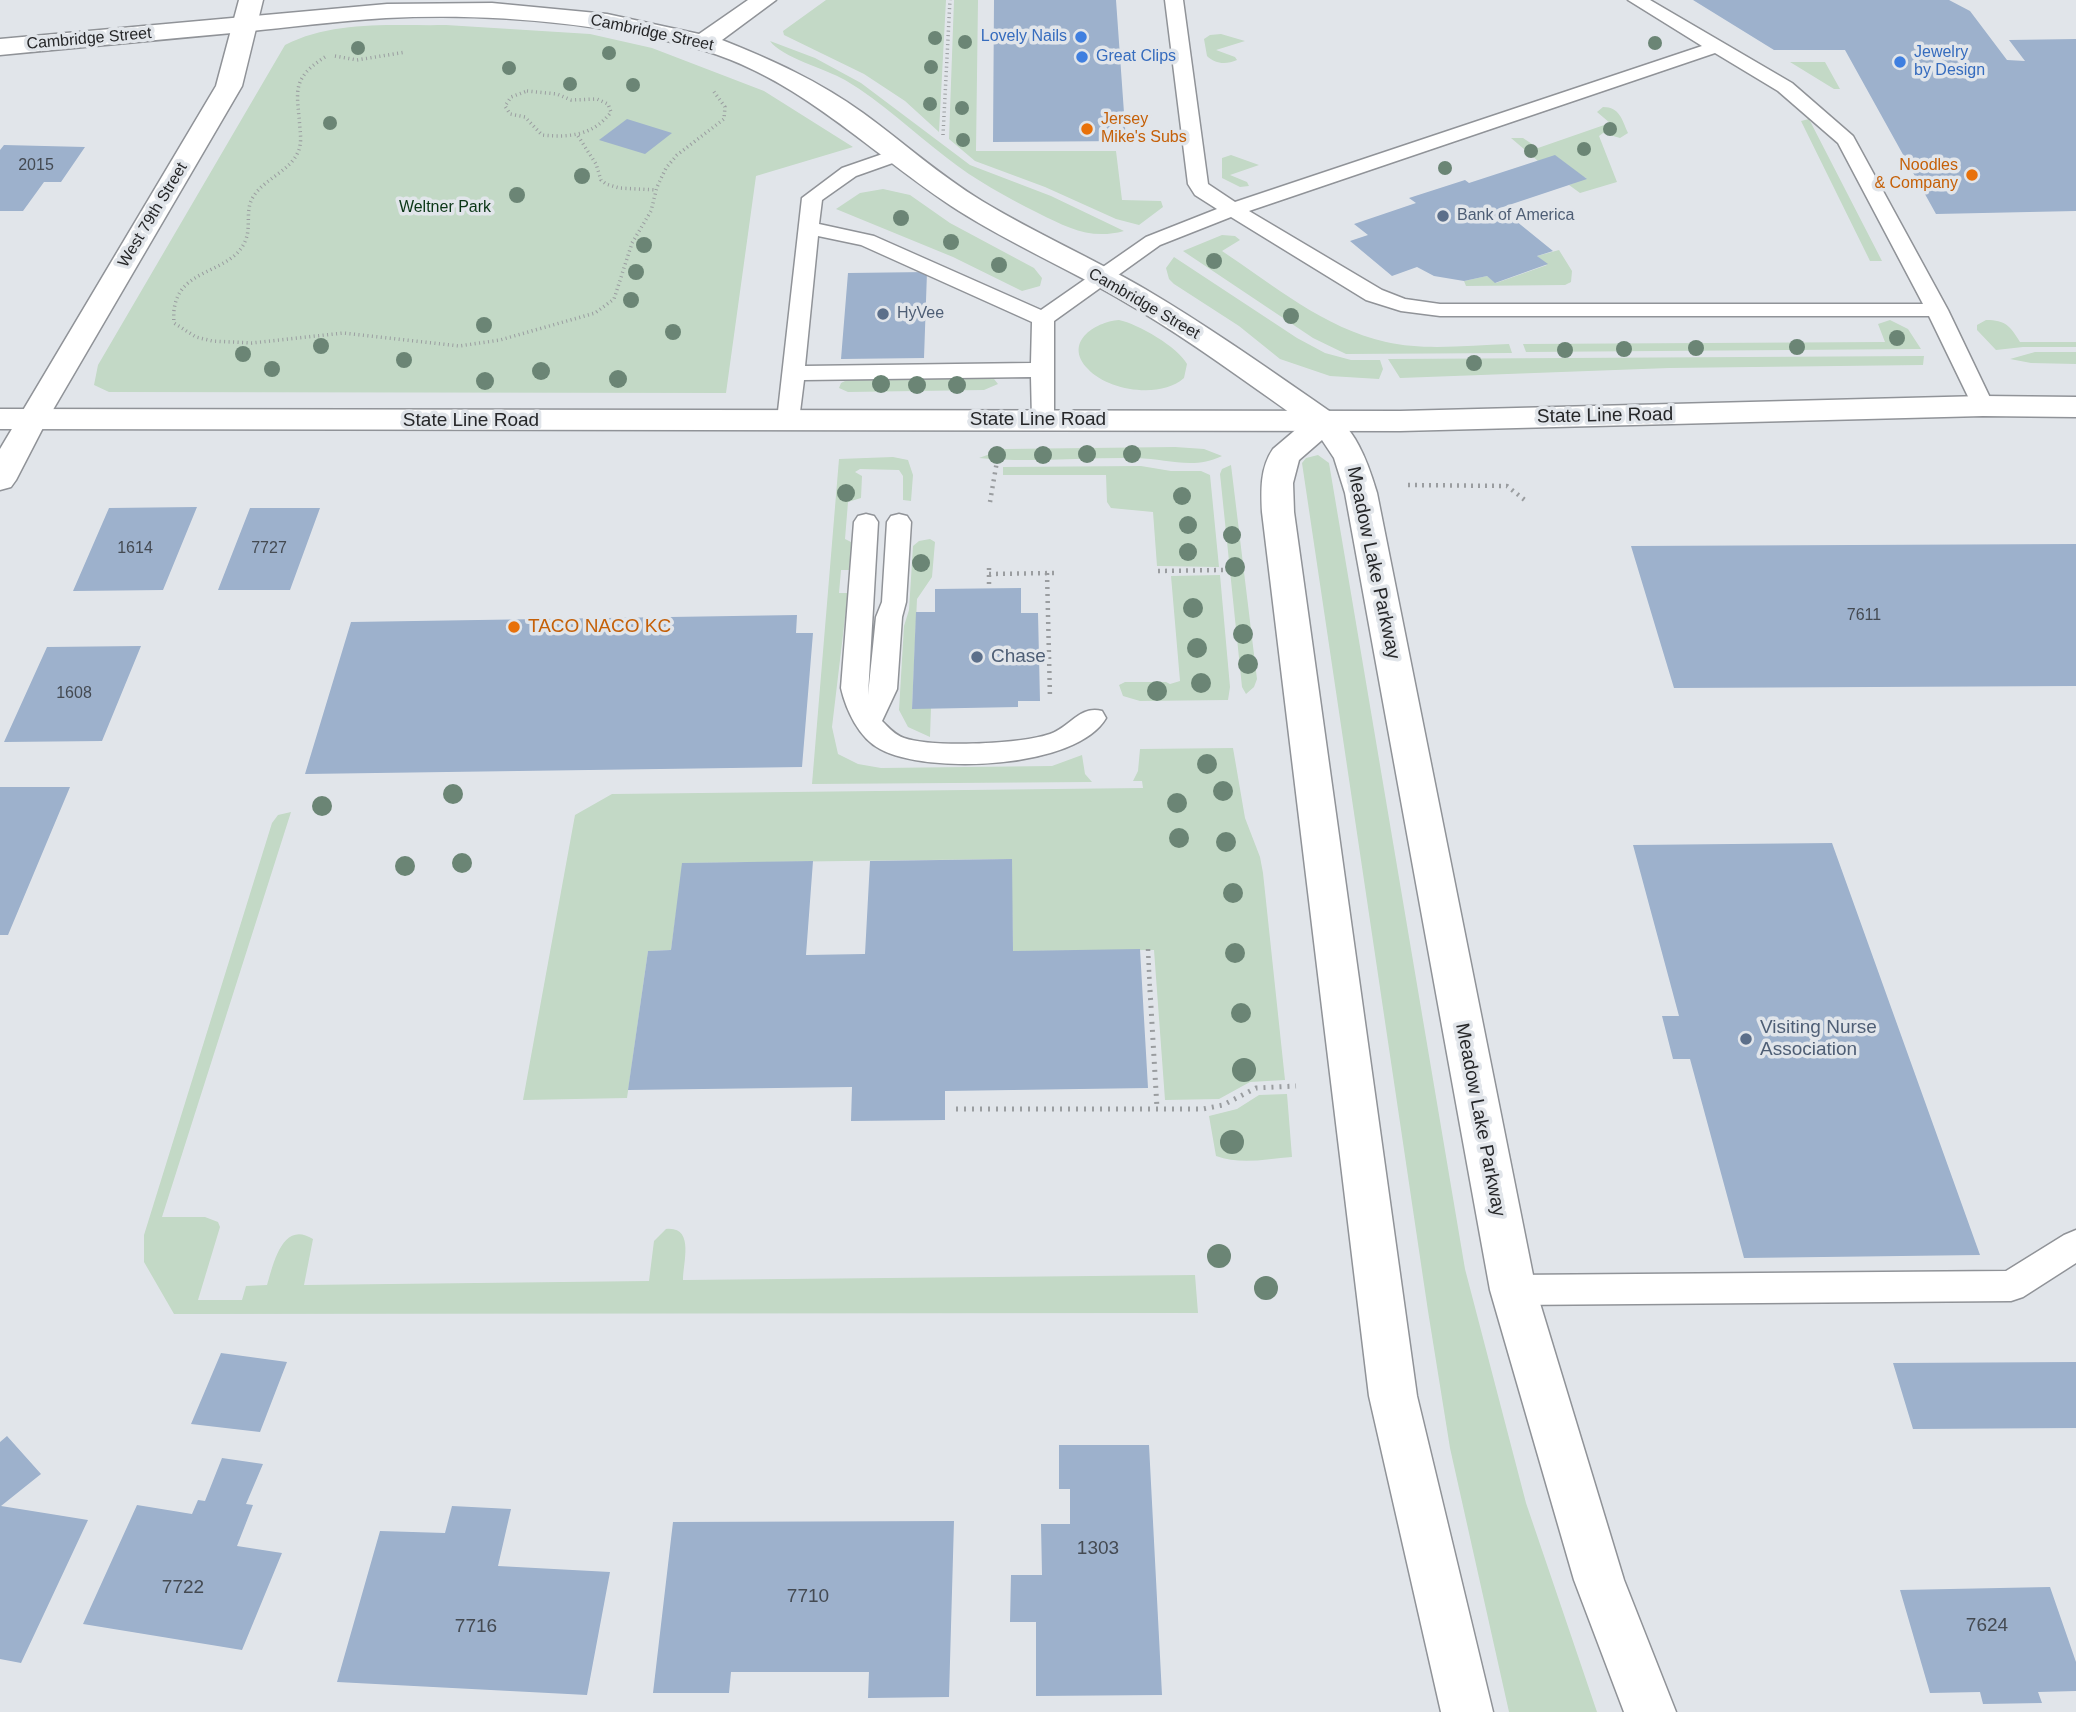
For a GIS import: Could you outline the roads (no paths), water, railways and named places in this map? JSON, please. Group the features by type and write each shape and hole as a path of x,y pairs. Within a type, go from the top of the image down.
{"street":[{"path":"703,41 764,0"},
{"name":"Cambridge Street","path":"0,47 248,12 492,10 607,21 703,41 765,66 812,91 852,118 897,155 974,208 1134,295 1215,346 1324,422"},
{"name":"West 79th Street","path":"0,480 16,419 229,86 248,12"},
{"name":"State Line Road","path":"16,419 1324,422 1983,406 2076,407"},
{"path":"1324,422 1284,456 1277,483 1278,512 1393,1396 1467,1712"},
{"name":"Meadow Lake Parkway","path":"1324,422 1350,456 1361,493 1513,1290 1600,1580 1650,1712"}],"lane":[{"path":"1174,0 1198,184 1202,191 1374,295 1424,309 1937,310"},
{"path":"1637,0 1785,87 1846,140 1937,310 1983,406"},
{"path":"1043,319 1153,241 1232,210 1716,47"},
{"path":"788,420 812,198 849,172 897,155"},
{"path":"809,228 867,240 1043,319"},
{"path":"1043,319 1044,420"},
{"path":"793,373 1042,370"},
{"path":"866,522 854,688 855,696 869,722 885,740 913,751 1016,750 1064,739 1093,718"},
{"path":"869,722 884,689 889,617 894,602 899,522"},
{"path":"1513,1290 2011,1286 2076,1245"}],"place":[{"name":"Lovely Nails","path":"1081,37"},
{"name":"Great Clips","path":"1082,57"},
{"name":"Jewelry by Design","path":"1900,62"},
{"name":"Jersey Mike's Subs","path":"1087,129"},
{"name":"Noodles & Company","path":"1972,175"},
{"name":"Bank of America","path":"1443,216"},
{"name":"HyVee","path":"883,314"},
{"name":"TACO NACO KC","path":"514,627"},
{"name":"Chase","path":"977,657"},
{"name":"Visiting Nurse Association","path":"1746,1039"}],"park label":[{"name":"Weltner Park","path":"445,208"}]}
